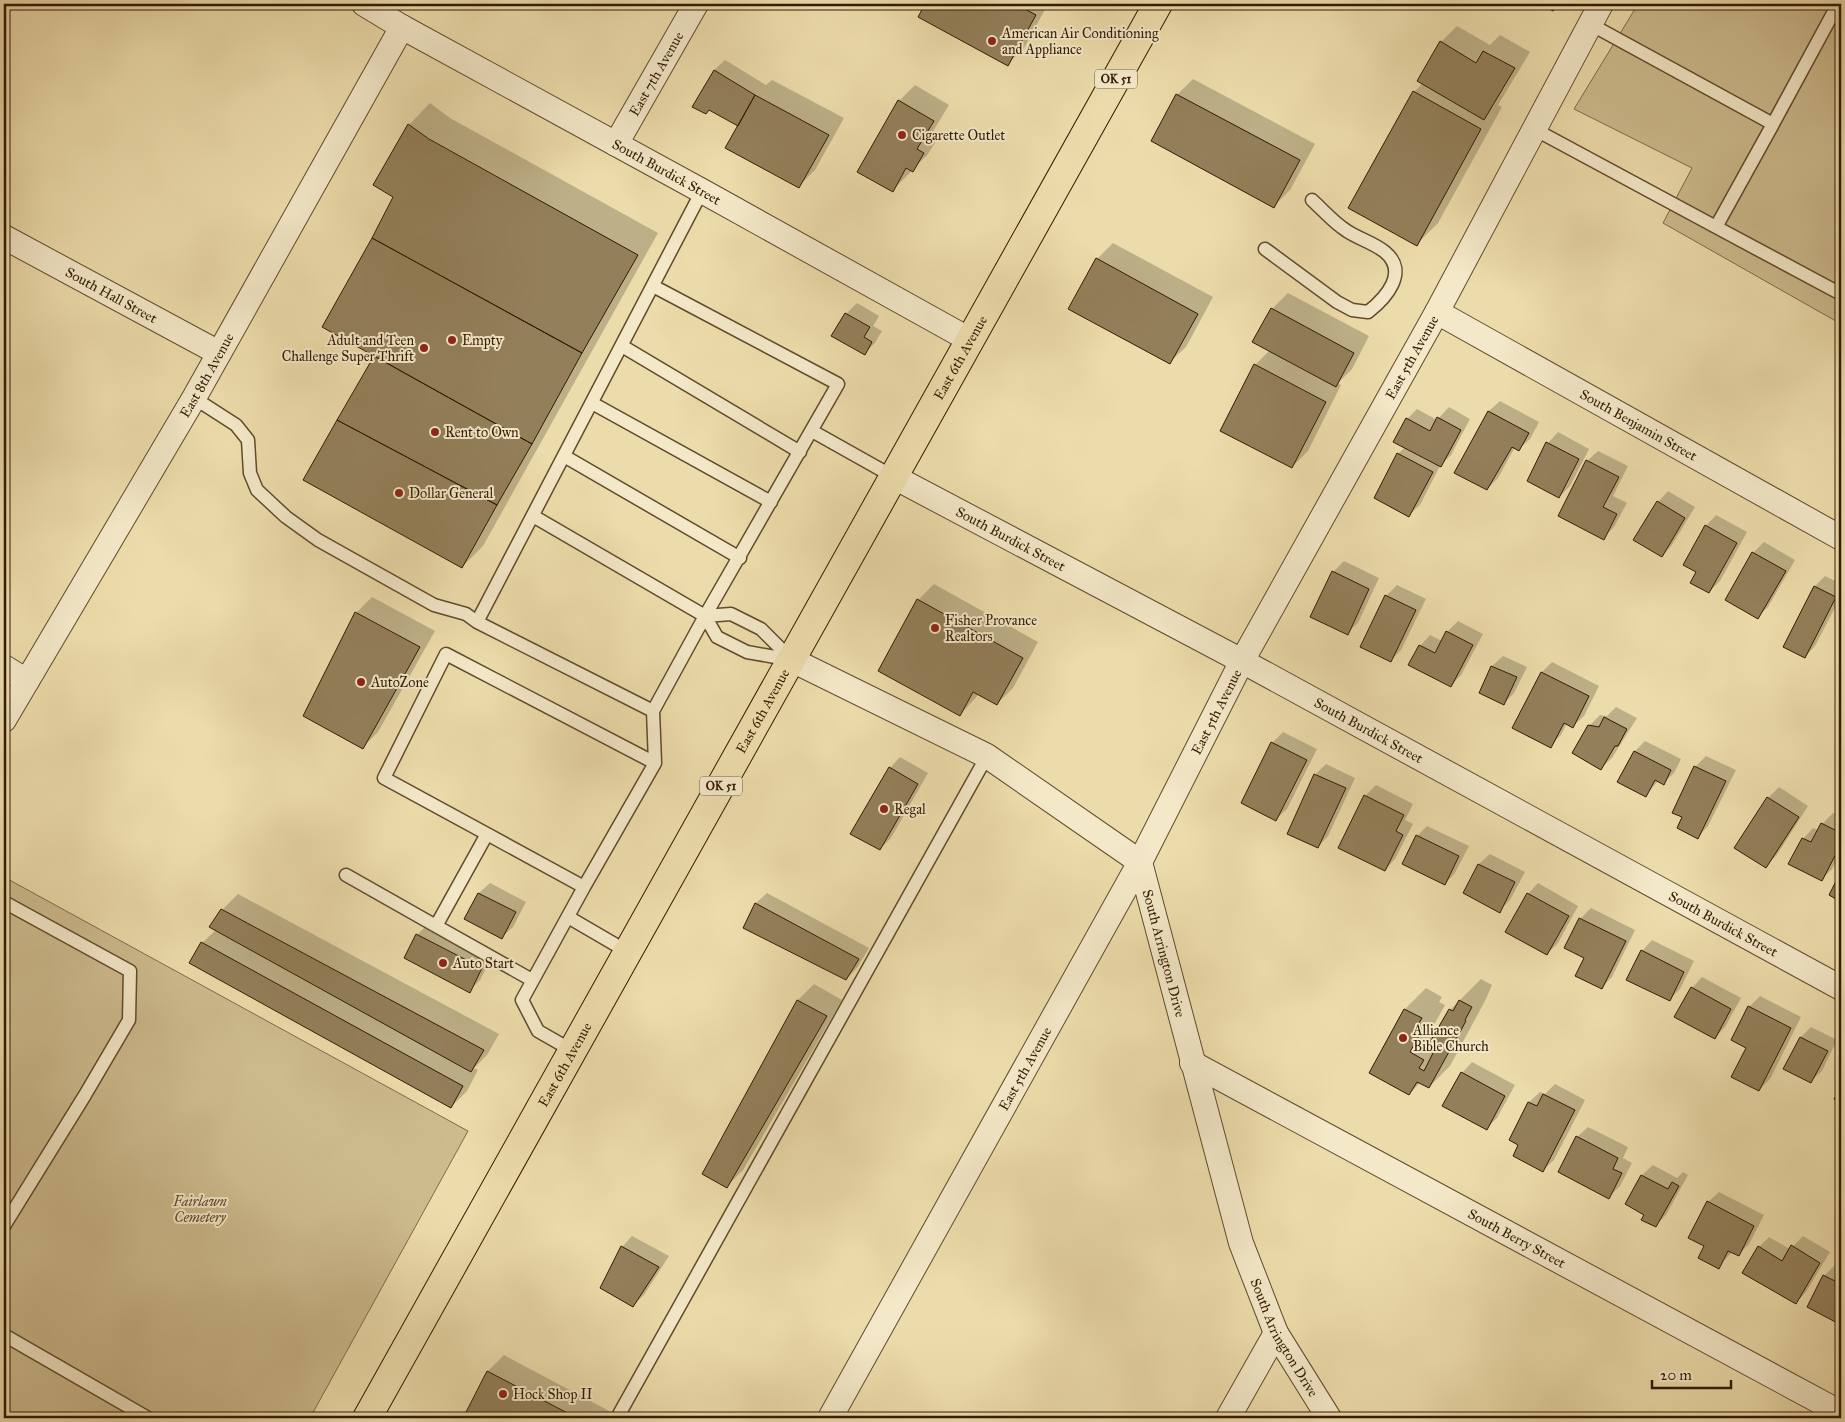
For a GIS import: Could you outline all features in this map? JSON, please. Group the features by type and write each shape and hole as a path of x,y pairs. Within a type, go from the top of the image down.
{"main road":[{"name":"East 6th Avenue","path":"373,1414 572,1051 1158,4"}],"street":[{"name":"South Burdick Street","path":"364,4 402,27 970,340"},
{"name":"East 7th Avenue","path":"616,144 696,4"},
{"name":"East 5th Avenue","path":"830,1418 1140,862 1242,661 1437,312 1601,4"},
{"name":"East 8th Avenue","path":"4,720 194,398 402,27"},
{"name":"South Hall Street","path":"4,237 219,353"},
{"name":"South Benjamin Street","path":"1437,312 1841,538"},
{"name":"South Burdick Street","path":"894,477 1242,661 1841,988"},
{"path":"792,660 987,756 1140,862"},
{"path":"4,667 27,681"},
{"name":"South Arrington Drive","path":"1140,862 1241,1243 1276,1333 1329,1418"},
{"name":"South Berry Street","path":"1192,1063 1841,1414"},
{"path":"1228,1418 1276,1333"}],"lane":[{"path":"1716,227 1838,4"},
{"path":"1590,24 1773,124"},
{"path":"1534,129 1841,294"},
{"path":"477,622 702,191"},
{"path":"1266,249 1337,302 1352,310 1368,312 1383,300 1396,272 1393,260 1384,251 1348,231 1330,218 1312,200"},
{"path":"572,1051 538,1031 522,1000 655,763 653,711 705,616 740,558 838,384 653,286"},
{"path":"622,346 800,452"},
{"path":"194,398 236,425 248,440 250,473 257,490 286,517 318,540 434,605 466,614 477,622 653,711"},
{"path":"592,403 771,502"},
{"path":"812,432 894,477"},
{"path":"564,456 740,558"},
{"path":"533,516 705,616 717,637 748,652 792,660"},
{"path":"705,616 731,614 761,629 792,660"},
{"path":"584,887 384,778 446,654 655,763"},
{"path":"617,1418 987,756"},
{"path":"436,926 487,834"},
{"path":"346,875 532,980"},
{"path":"4,902 130,971 129,1020 4,1226"},
{"path":"568,916 628,952"},
{"path":"4,1334 148,1418"}],"green space":[{"path":"1638,4 1841,4 1841,324 1663,223 1692,168 1574,109"},
{"name":"Fairlawn Cemetery","path":"4,877 468,1131 310,1418 4,1418"}],"building":[{"name":"American Air Conditioning and Appliance","path":"925,4 1016,4 1036,15 1008,66 918,17"},
{"path":"1540,4 1557,4 1553,11"},
{"path":"1440,41 1476,63 1483,51 1515,68 1484,120 1417,81"},
{"path":"714,70 755,95 738,126 709,110 706,114 692,107"},
{"path":"1413,91 1481,129 1417,246 1348,208"},
{"path":"1176,94 1300,160 1274,208 1151,141"},
{"path":"755,95 829,135 799,188 725,148"},
{"name":"Cigarette Outlet","path":"898,100 934,121 917,149 924,153 913,172 906,168 893,192 857,172"},
{"path":"408,124 429,139 638,255 582,353 372,238 393,197 373,185"},
{"name":"Empty","path":"372,238 582,353 532,444 322,327"},
{"path":"1096,258 1198,314 1170,364 1068,309"},
{"path":"1271,308 1354,353 1336,387 1252,342"},
{"path":"845,313 870,327 864,337 872,342 865,355 831,336"},
{"name":"Rent to Own","path":"374,356 532,444 497,505 337,420"},
{"path":"1254,364 1326,402 1292,468 1220,431"},
{"path":"1488,411 1529,433 1519,451 1512,447 1487,490 1454,473"},
{"path":"1437,417 1461,430 1441,467 1393,442 1406,418 1430,431"},
{"name":"Dollar General","path":"337,420 497,505 462,568 303,480"},
{"path":"1546,442 1579,459 1559,498 1527,481"},
{"path":"1397,453 1433,472 1409,517 1374,498"},
{"path":"1586,460 1619,477 1603,507 1617,514 1604,540 1558,516"},
{"path":"1657,501 1685,518 1662,557 1633,540"},
{"path":"1705,525 1737,543 1709,593 1690,583 1696,572 1683,565"},
{"path":"1752,552 1786,571 1758,619 1725,600"},
{"path":"1332,571 1369,589 1348,635 1310,617"},
{"path":"1814,586 1836,597 1805,658 1783,647"},
{"path":"1385,595 1416,610 1391,662 1360,647"},
{"name":"Fisher Provance Realtors","path":"917,599 1023,658 997,705 973,692 960,716 878,671"},
{"name":"AutoZone","path":"355,612 420,647 363,749 303,716"},
{"path":"1446,631 1473,645 1451,687 1408,665 1419,645 1435,653"},
{"path":"1491,666 1517,677 1504,705 1479,693"},
{"path":"1541,672 1589,696 1573,728 1564,723 1551,748 1512,728"},
{"path":"1604,717 1627,729 1618,746 1615,746 1601,770 1572,753 1588,725 1599,727"},
{"path":"1271,742 1307,760 1276,821 1241,803"},
{"path":"1634,751 1671,770 1664,785 1655,780 1646,797 1617,782"},
{"path":"1694,766 1726,781 1698,839 1677,828 1682,817 1672,813"},
{"name":"Regal","path":"889,767 918,784 880,850 850,834"},
{"path":"1314,774 1346,788 1318,848 1287,834"},
{"path":"1364,795 1404,815 1396,831 1403,835 1385,871 1338,848"},
{"path":"1767,797 1799,817 1766,868 1734,848"},
{"path":"1821,823 1841,833 1841,844 1822,881 1788,864 1802,838 1811,842"},
{"path":"1416,835 1459,856 1445,885 1402,864"},
{"path":"1478,864 1515,882 1500,913 1463,893"},
{"path":"1841,871 1841,902 1829,895"},
{"path":"478,893 516,912 502,939 464,919"},
{"path":"1527,893 1569,916 1547,955 1505,932"},
{"path":"755,903 859,959 846,980 743,928"},
{"path":"221,909 484,1050 471,1072 209,927"},
{"path":"1579,918 1626,941 1602,989 1575,976 1584,958 1564,948"},
{"name":"Auto Start","path":"416,934 482,968 470,993 404,958"},
{"path":"201,942 463,1086 451,1108 189,963"},
{"path":"1641,950 1684,972 1670,1001 1626,980"},
{"path":"1691,987 1731,1009 1715,1039 1674,1017"},
{"path":"797,1000 827,1016 727,1188 702,1174"},
{"name":"Alliance Bible Church","path":"1459,1000 1472,1007 1429,1088 1417,1082 1409,1095 1369,1073 1404,1009 1422,1018 1419,1023 1424,1027 1410,1052 1424,1060 1419,1068 1424,1071 1433,1053 1426,1049 1449,1009 1453,1011"},
{"path":"1748,1006 1791,1028 1759,1091 1731,1077 1746,1048 1731,1040"},
{"path":"1800,1037 1828,1051 1811,1083 1783,1069"},
{"path":"1461,1072 1505,1096 1487,1130 1442,1106"},
{"path":"1841,1087 1841,1103 1834,1099"},
{"path":"1543,1094 1575,1110 1543,1172 1513,1156 1518,1145 1509,1140 1528,1102 1537,1106"},
{"path":"1576,1136 1618,1158 1613,1169 1622,1173 1609,1199 1558,1172"},
{"path":"1641,1175 1668,1189 1672,1182 1679,1186 1656,1227 1641,1220 1644,1215 1625,1204"},
{"path":"1707,1201 1754,1226 1739,1256 1728,1251 1719,1269 1698,1258 1704,1246 1688,1238"},
{"path":"1791,1245 1820,1263 1796,1304 1742,1273 1758,1246 1782,1261"},
{"path":"621,1246 659,1267 633,1307 600,1288"},
{"path":"1823,1275 1841,1284 1841,1325 1807,1307"},
{"name":"Hock Shop II","path":"487,1371 577,1418 463,1418"}],"place":[{"name":"American Air Conditioning and Appliance","path":"992,41"},
{"name":"Cigarette Outlet","path":"902,135"},
{"name":"Empty","path":"452,340"},
{"name":"Adult and Teen Challenge Super Thrift","path":"424,348"},
{"name":"Rent to Own","path":"435,432"},
{"name":"Dollar General","path":"399,493"},
{"name":"Fisher Provance Realtors","path":"935,628"},
{"name":"AutoZone","path":"361,682"},
{"name":"Regal","path":"884,809"},
{"name":"Auto Start","path":"443,963"},
{"name":"Alliance Bible Church","path":"1403,1038"},
{"name":"Hock Shop II","path":"503,1394"}]}
